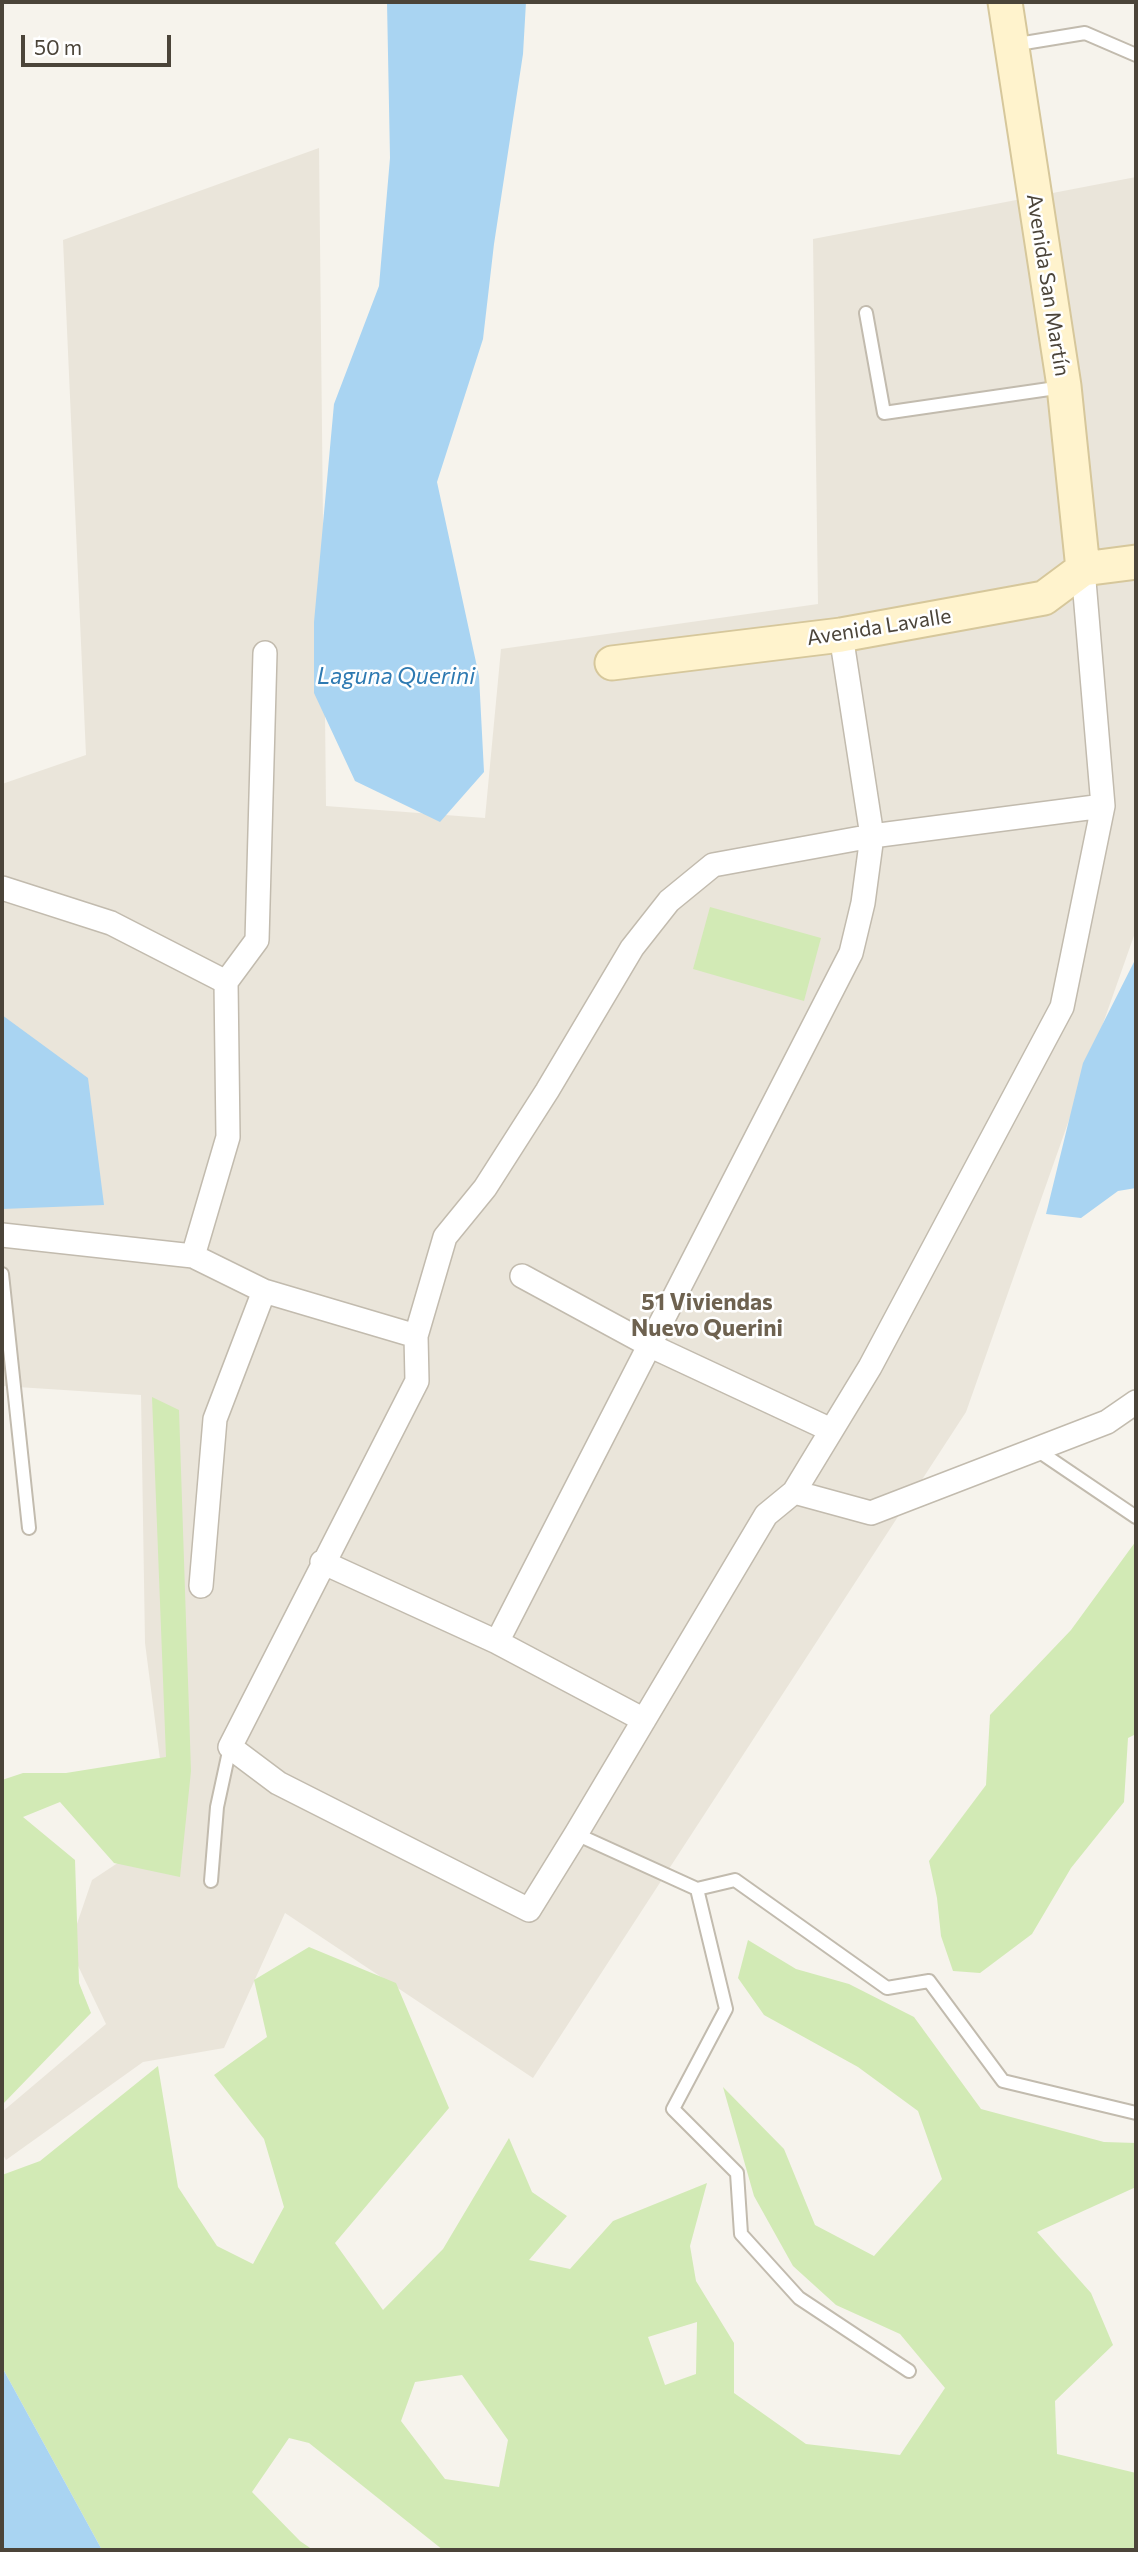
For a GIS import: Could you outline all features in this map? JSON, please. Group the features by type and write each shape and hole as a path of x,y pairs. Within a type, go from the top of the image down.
{"street":[{"name":"Avenida San Martín","path":"1005,2 1064,386 1083,569"},
{"name":"Avenida Lavalle","path":"612,663 841,635 1044,598 1083,569 1136,562"},
{"path":"1083,569 1103,806 1062,1007 870,1367 794,1492 766,1515 529,1910 278,1783 230,1747 417,1381 416,1336 445,1237 485,1188 547,1091 632,948 669,901 713,865 872,836 1103,806"},
{"path":"497,1642 652,1346 851,953 863,903 872,836 841,635"},
{"path":"193,1256 228,1137 226,982 257,940 265,653"},
{"path":"2,888 111,923 226,982"},
{"path":"2,1235 193,1256 264,1291 416,1336"},
{"path":"522,1276 652,1346 831,1430"},
{"path":"201,1586 215,1419 264,1291"},
{"path":"794,1492 871,1513 1107,1422 1136,1402"},
{"path":"323,1562 497,1642 644,1720"}],"lane":[{"path":"1013,46 1085,33 1136,55"},
{"path":"866,313 884,413 1064,386"},
{"path":"2,1274 29,1528"},
{"path":"1037,1450 1136,1517"},
{"path":"211,1881 216,1807 230,1747"},
{"path":"576,1834 697,1889 735,1880 887,1988 929,1981 1003,2081 1136,2113"},
{"path":"697,1889 726,2009 673,2109 737,2173 741,2234 782,2280 799,2298 909,2371"}],"shaded area":[{"path":"319,148 326,806 485,818 501,649 818,604 813,239 1136,177 1136,930 966,1412 533,2078 285,1913 224,2048 143,2062 6,2160 2,2153 2,2112 106,2024 69,1947 92,1880 169,1829 145,1643 141,1395 2,1386 2,784 86,755 63,240"}],"green space":[{"path":"710,907 821,938 804,1001 693,969"},
{"path":"152,1397 179,1410 191,1771 180,1877 114,1863 60,1802 23,1817 75,1860 79,1983 91,2013 2,2105 2,1780 23,1773 66,1773 166,1757"},
{"path":"1136,1541 1136,1734 1128,1738 1124,1802 1071,1868 1032,1934 980,1973 953,1971 941,1936 929,1861 986,1785 990,1715 1071,1630"},
{"path":"748,1940 796,1969 849,1984 914,2017 981,2109 1104,2142 1136,2143 1136,2187 1037,2232 1091,2293 1113,2345 1055,2401 1057,2454 1136,2473 1136,2550 443,2550 309,2443 289,2438 252,2492 300,2541 313,2550 102,2550 2,2367 2,2175 40,2161 158,2066 178,2187 217,2246 253,2264 284,2207 264,2139 214,2075 267,2037 254,1980 309,1947 396,1983 449,2108 335,2243 383,2310 443,2249 509,2138 532,2192 567,2216 529,2260 570,2269 613,2221 707,2183 690,2246 696,2281 734,2343 734,2393 806,2444 900,2455 945,2388 900,2334 836,2305 793,2266 754,2196 723,2087 784,2149 815,2225 874,2256 942,2179 918,2111 858,2067 764,2015 738,1978","holes":["697,2322 696,2374 665,2385 648,2337","462,2375 508,2440 499,2487 445,2479 401,2421 415,2382"]}],"water":[{"name":"Laguna Querini","path":"387,2 526,2 523,54 494,244 483,339 437,482 479,676 484,772 440,822 355,781 314,693 314,622 334,404 379,286 390,158"},
{"path":"1136,958 1136,1188 1118,1191 1081,1218 1046,1214 1083,1063"},
{"path":"2,1015 88,1078 104,1205 2,1209"},
{"path":"2,2367 102,2550 2,2550"}],"district":[{"name":"51 Viviendas Nuevo Querini","path":"707,1315"}]}
